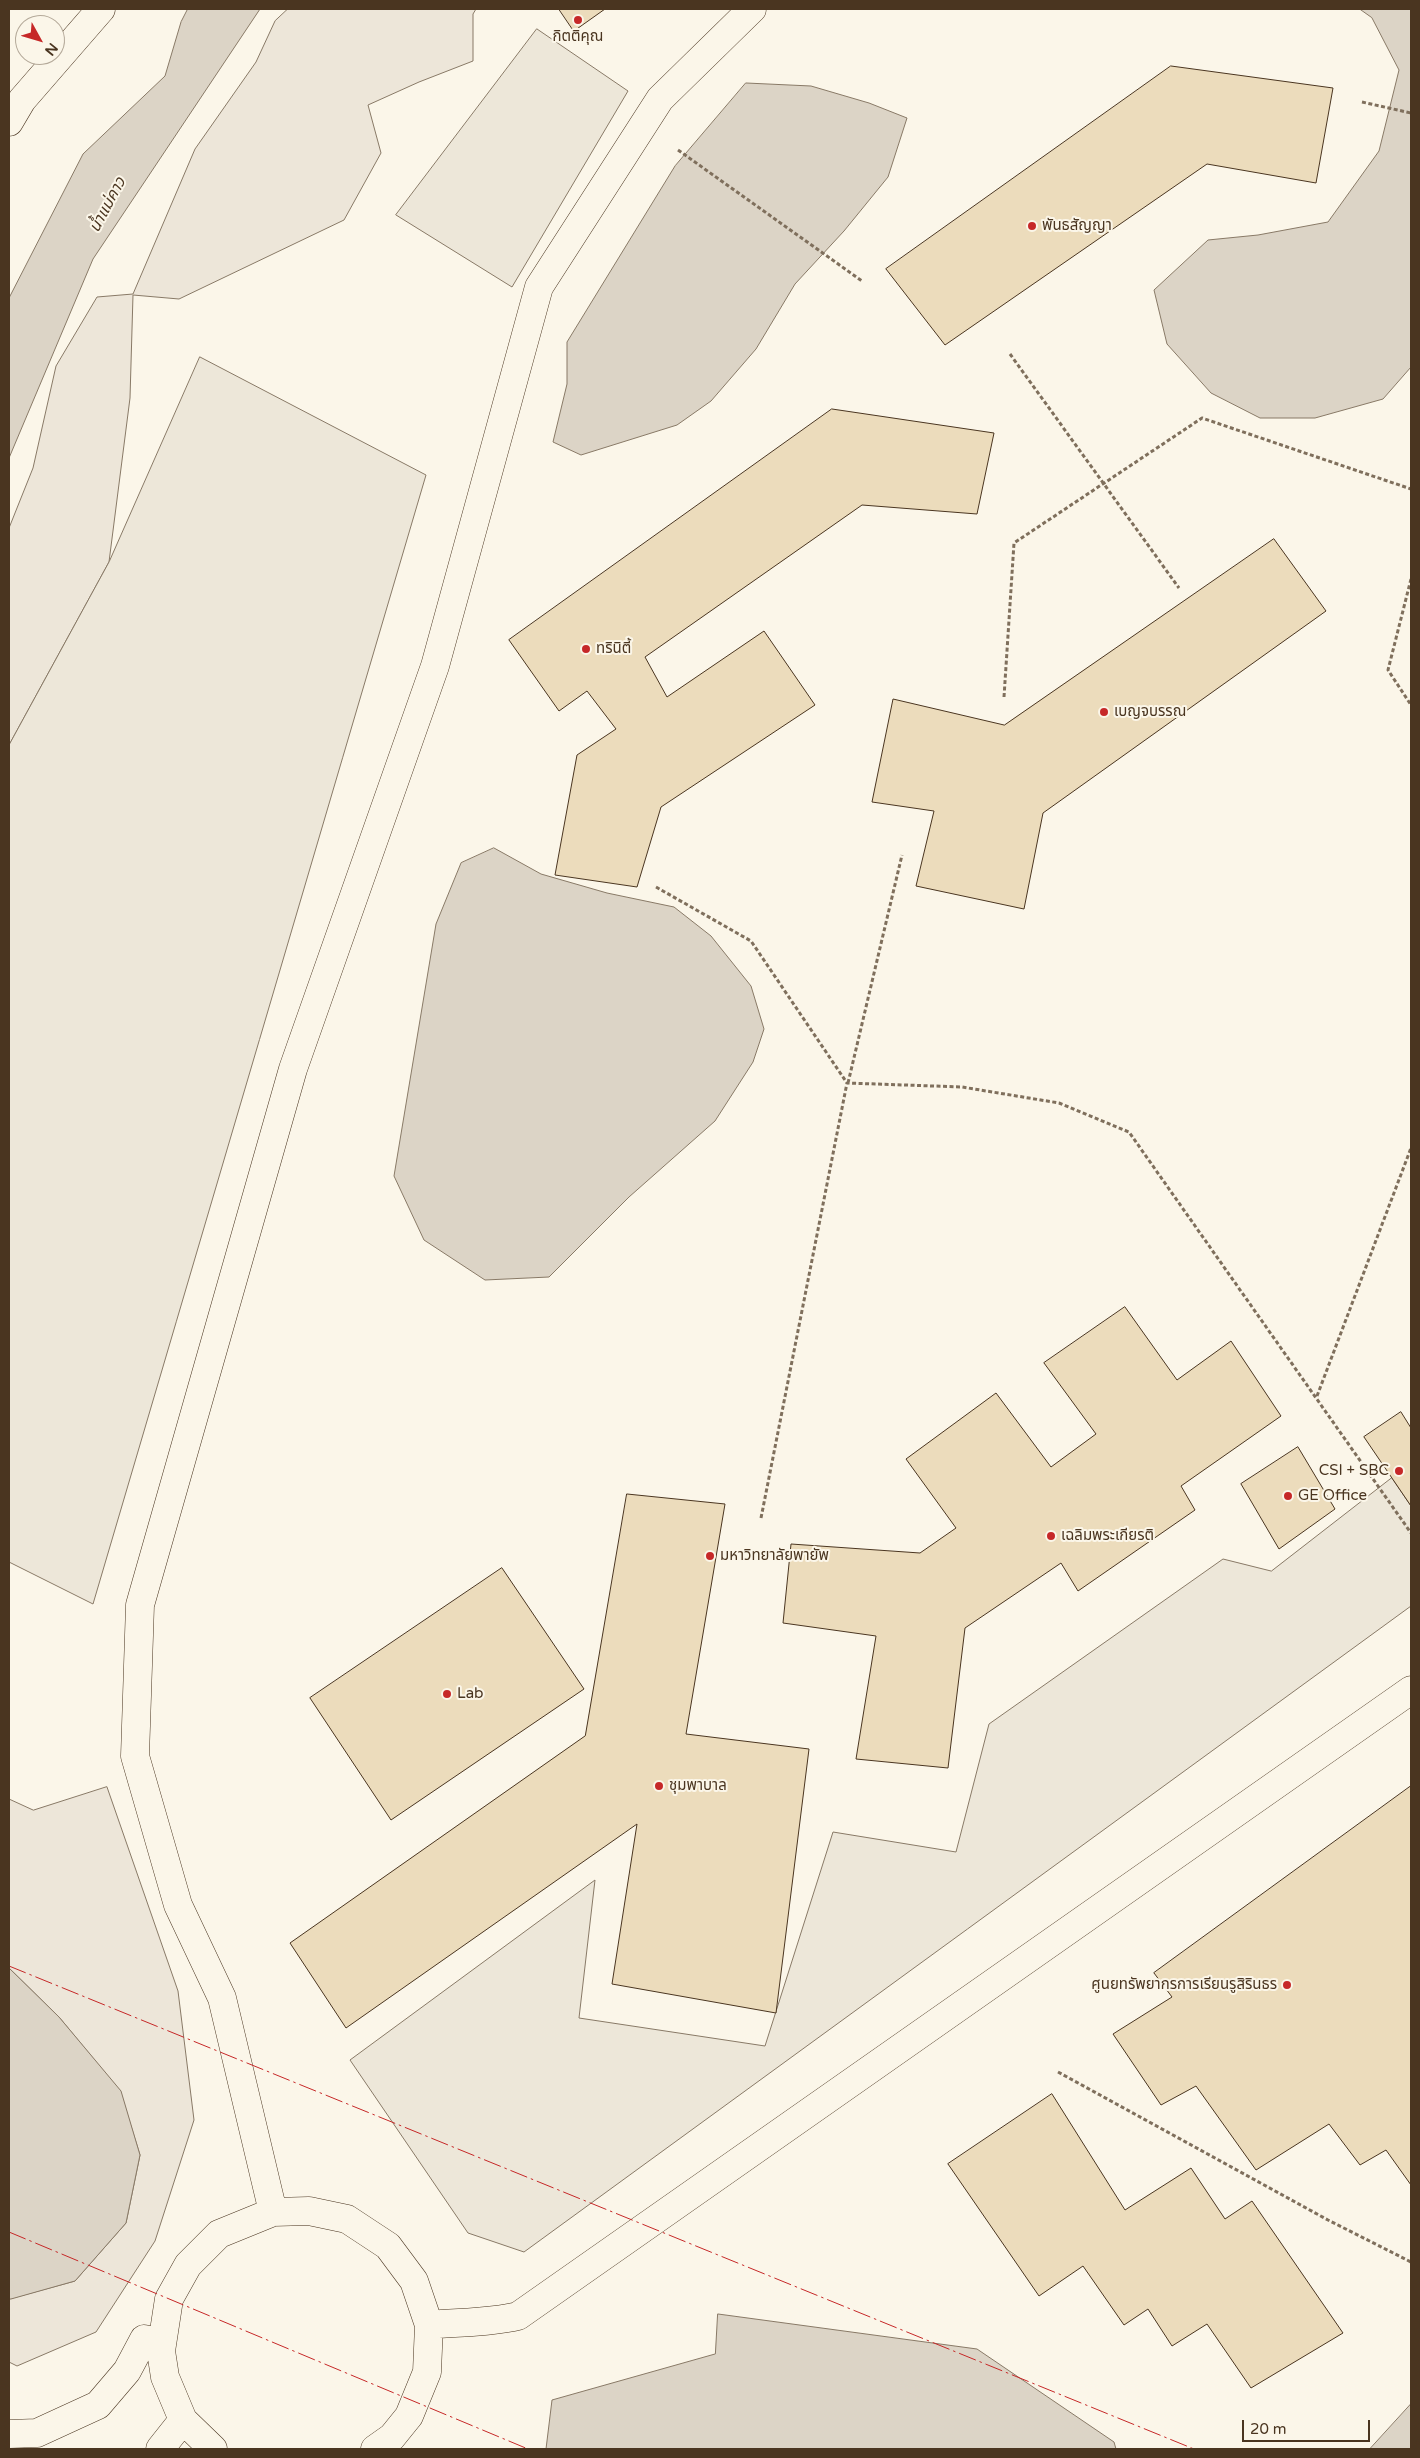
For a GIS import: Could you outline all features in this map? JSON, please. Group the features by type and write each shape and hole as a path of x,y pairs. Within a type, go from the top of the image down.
{"street":[{"path":"9,122 22,100 101,9"},
{"path":"273,2212 222,1998 178,1905 135,1756 140,1605 293,1068 435,666 539,287 660,99 752,9"},
{"path":"428,2325 473,2320 499,2321 518,2316 1411,1690"},
{"path":"213,2449 183,2420 165,2377 161,2351 169,2300 188,2265 219,2234 273,2212 309,2211 347,2219 388,2246 414,2281 428,2325 427,2372 409,2416 388,2445"},
{"path":"9,2434 37,2433 98,2404 128,2370 144,2339 162,2342"},
{"path":"160,2449 183,2420"}],"path":[{"path":"1362,102 1411,113"},
{"path":"678,150 862,281"},
{"path":"1010,354 1179,588"},
{"path":"1004,697 1014,542 1202,418 1411,489"},
{"path":"1411,579 1388,670 1411,705"},
{"path":"761,1518 847,1083 902,855"},
{"path":"656,887 751,941 847,1083"},
{"path":"847,1083 962,1087 1060,1103 1129,1132 1411,1533"},
{"path":"1316,1397 1411,1148"},
{"path":"1058,2072 1328,2220 1411,2262"}],"shaded area":[{"path":"288,9 476,9 473,14 473,61 419,82 368,105 381,153 344,220 179,299 133,295 130,398 109,562 9,745 9,528 33,468 56,366 97,297 133,294 195,149 256,62 275,21"},
{"path":"537,29 628,91 512,287 396,215"},
{"path":"200,357 426,475 93,1604 9,1562 9,745 109,562"},
{"path":"1392,1478 1411,1506 1411,1606 524,2252 468,2233 350,2060 595,1880 579,2018 765,2046 833,1832 956,1852 989,1724 1223,1559 1271,1571"},
{"path":"107,1787 178,1991 194,2120 155,2241 96,2332 17,2366 9,2362 9,2299 75,2281 126,2223 140,2155 120,2091 59,2017 9,1968 9,1799 33,1810"}],"water":[{"name":"น้ำแม่คาว","path":"188,9 260,9 93,259 9,458 9,298 83,154 165,76 181,22"},
{"path":"1360,9 1411,9 1411,367 1383,399 1315,418 1260,418 1211,393 1167,344 1154,290 1208,240 1258,235 1328,222 1379,151 1399,70 1372,18"},
{"path":"746,83 811,86 869,103 907,118 888,177 844,231 795,284 756,349 711,401 677,425 581,455 553,442 567,384 567,342 675,166"},
{"path":"494,848 541,874 607,893 674,907 711,936 751,986 764,1029 753,1062 715,1121 629,1197 549,1277 485,1280 424,1240 394,1176 436,924 461,863"},
{"path":"9,1968 59,2017 121,2091 140,2155 126,2223 75,2281 11,2299 9,2299"},
{"path":"718,2314 977,2349 1114,2442 1116,2449 546,2449 552,2400 715,2354"},
{"path":"1411,2404 1411,2449 1370,2449"}],"building":[{"name":"กิตติคุณ","path":"559,9 605,9 574,31"},
{"name":"พันธสัญญา","path":"1171,66 1333,88 1316,183 1207,164 945,345 886,269"},
{"name":"ทรินิตี้","path":"832,409 994,433 977,514 862,505 645,657 667,697 764,631 815,705 661,807 637,887 555,875 577,755 616,729 587,691 559,711 509,640"},
{"name":"เบญจบรรณ","path":"1274,539 1326,611 1043,813 1024,909 916,886 934,811 872,802 893,699 1004,725"},
{"name":"เฉลิมพระเกียรติ","path":"1125,1307 1177,1380 1231,1341 1281,1416 1181,1486 1195,1510 1078,1591 1061,1563 965,1628 948,1768 856,1759 876,1636 783,1623 791,1544 920,1553 956,1528 906,1459 996,1393 1051,1467 1096,1434 1044,1363"},
{"name":"CSI + SBC","path":"1401,1412 1411,1428 1411,1506 1364,1437"},
{"name":"GE Office","path":"1298,1447 1335,1509 1279,1549 1241,1484"},
{"name":"ชุมพาบาล","path":"627,1494 725,1504 686,1734 809,1749 776,2013 612,1984 637,1824 346,2028 290,1943 585,1736"},
{"name":"Lab","path":"502,1568 584,1689 391,1820 310,1698"},
{"name":"ศูนยทรัพยากรการเรียนรูสิรินธร","path":"1411,1786 1411,2185 1386,2150 1360,2165 1329,2124 1256,2170 1196,2086 1161,2105 1113,2034 1172,1997 1154,1973"},
{"path":"1052,2094 1125,2210 1191,2168 1225,2219 1252,2201 1343,2333 1251,2388 1207,2324 1172,2346 1148,2309 1124,2325 1083,2266 1039,2296 948,2164"}],"power":[{"path":"9,1966 1194,2449"},
{"path":"9,2232 528,2449"}],"place":[{"name":"กิตติคุณ","path":"578,20"},
{"name":"พันธสัญญา","path":"1032,226"},
{"name":"ทรินิตี้","path":"586,649"},
{"name":"เบญจบรรณ","path":"1104,712"},
{"name":"CSI + SBC","path":"1399,1471"},
{"name":"GE Office","path":"1288,1496"},
{"name":"เฉลิมพระเกียรติ","path":"1051,1536"},
{"name":"มหาวิทยาลัยพายัพ","path":"710,1556"},
{"name":"Lab","path":"447,1694"},
{"name":"ชุมพาบาล","path":"659,1786"},
{"name":"ศูนยทรัพยากรการเรียนรูสิรินธร","path":"1287,1985"}]}
